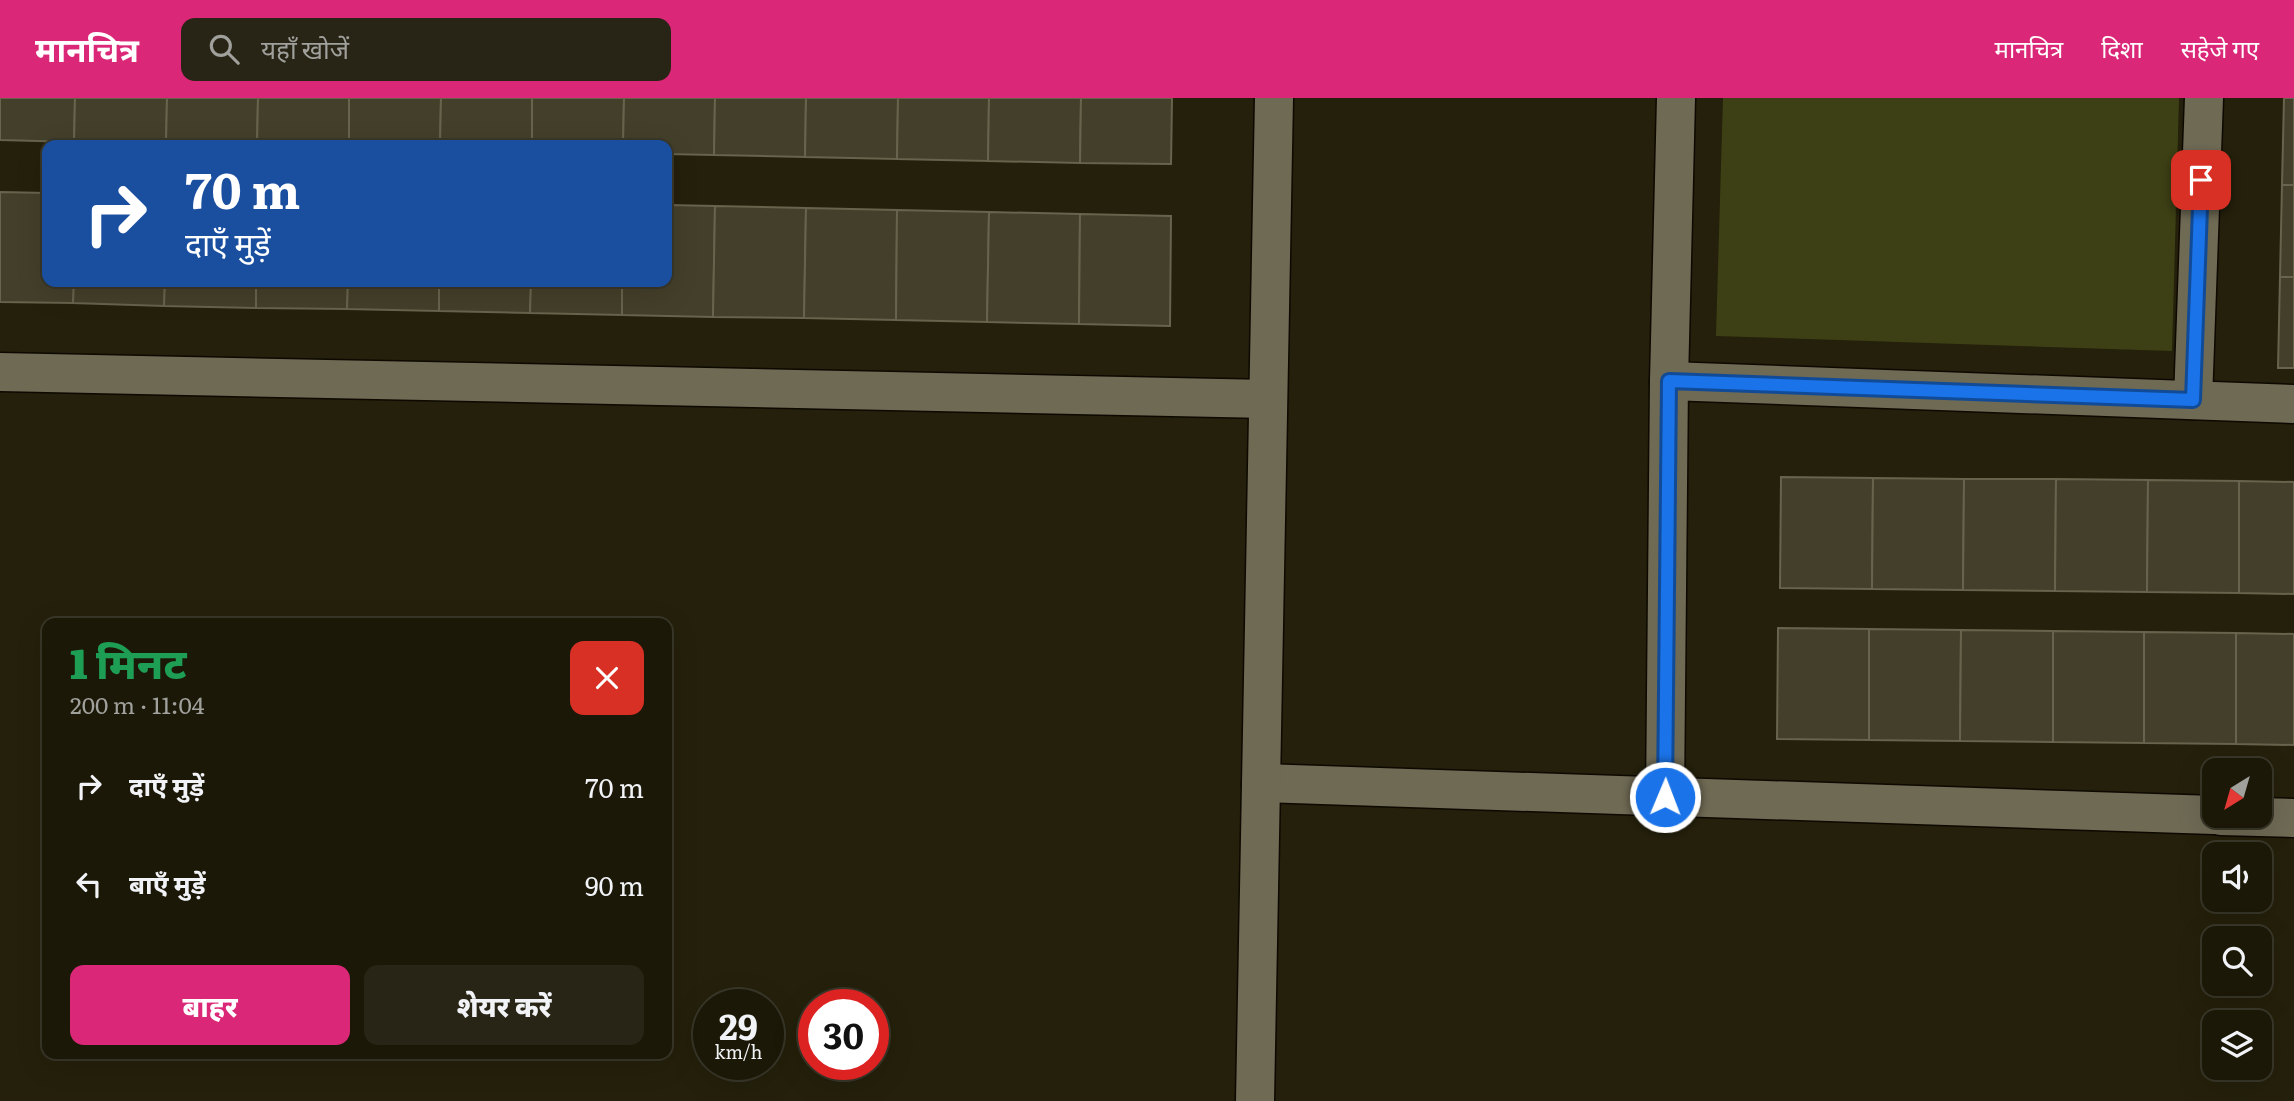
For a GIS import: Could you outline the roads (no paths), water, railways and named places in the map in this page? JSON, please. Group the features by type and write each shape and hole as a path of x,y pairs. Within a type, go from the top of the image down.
{"street":[{"path":"1255,1101 1274,98"},
{"path":"1665,797 1669,381 1676,98"},
{"path":"2193,400 2204,98"},
{"path":"0,372 1268,399"},
{"path":"1669,381 2294,404"},
{"path":"1261,783 2202,815"},
{"path":"2272,817 2294,818"}]}
